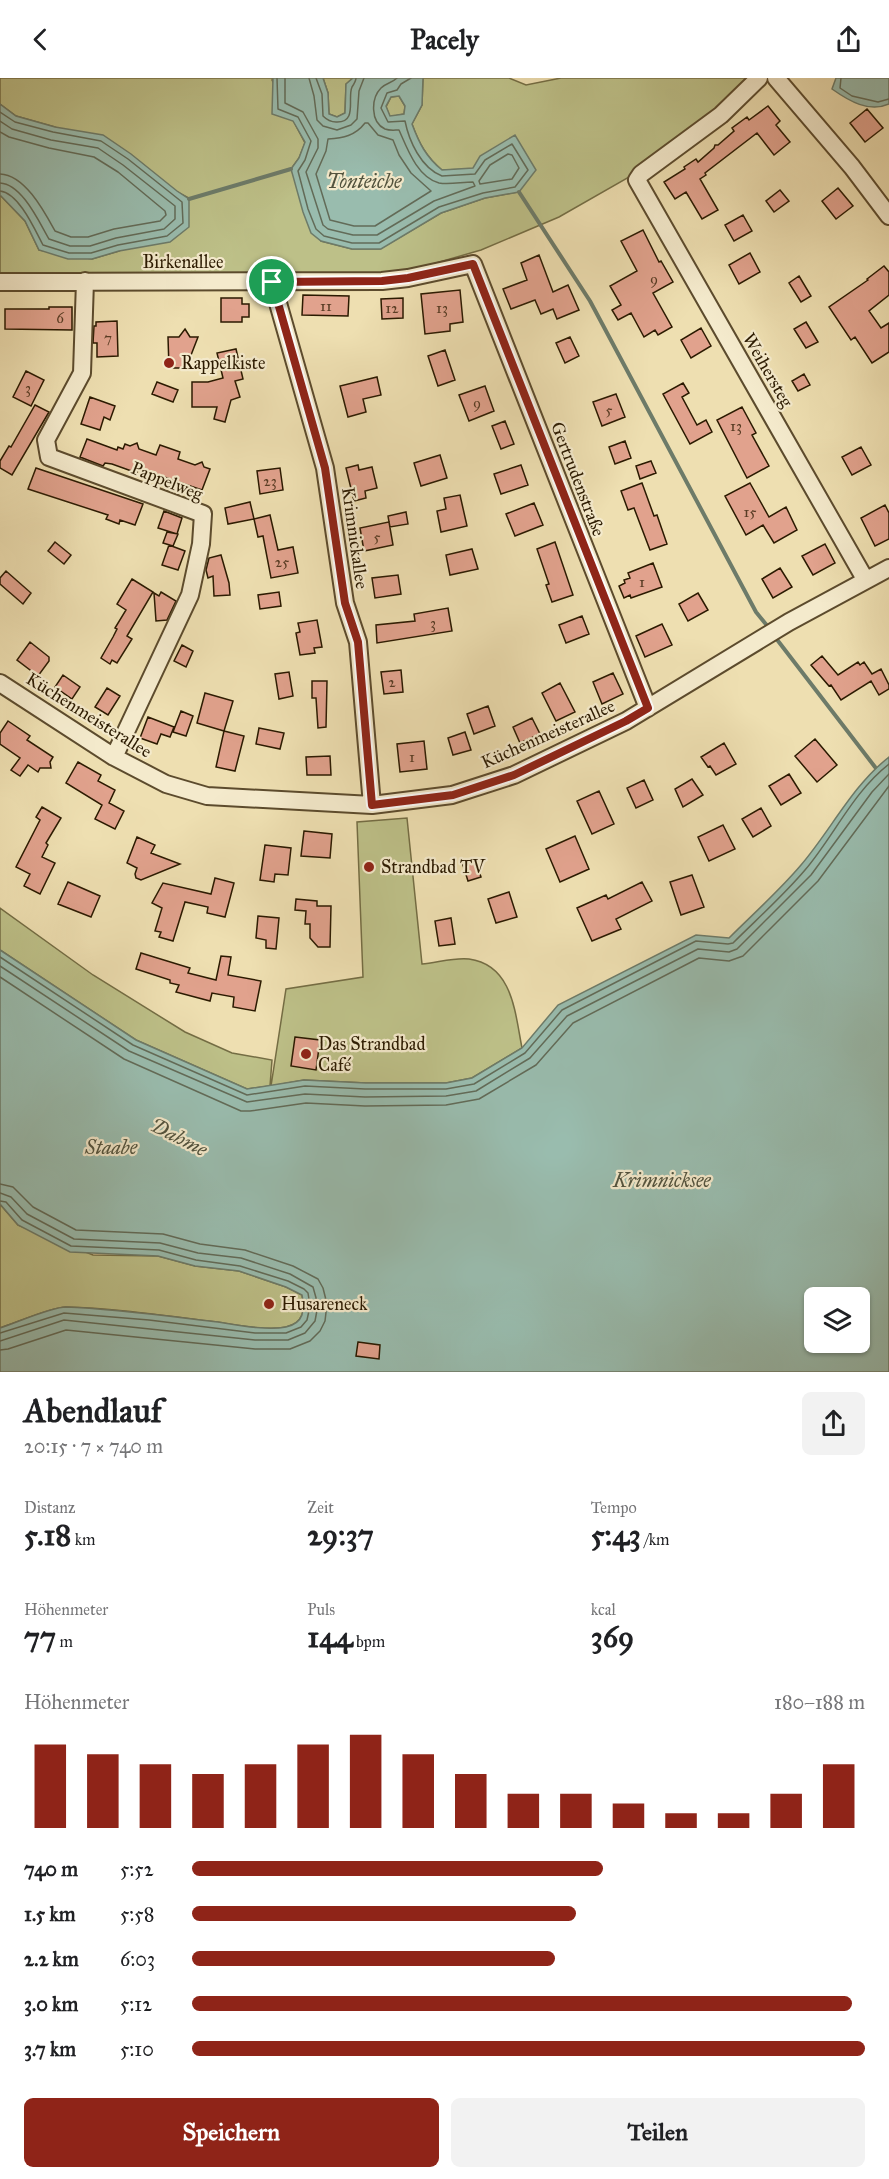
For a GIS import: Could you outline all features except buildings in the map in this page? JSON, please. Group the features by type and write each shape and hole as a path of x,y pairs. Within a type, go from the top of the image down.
{"street":[{"name":"Weihersteg","path":"759,78 746,88 721,115 641,174 637,180 865,579"},
{"path":"776,78 852,167 889,216"},
{"name":"Birkenallee","path":"0,282 382,281 408,278 473,264"},
{"name":"Gertrudenstraße","path":"473,264 648,708"},
{"name":"Pappelweg","path":"85,281 82,373 46,440 49,457 203,514 201,544 190,595 114,757"},
{"name":"Krimnickallee","path":"272,282 325,468 345,603 358,642 372,805"},
{"name":"Küchenmeisterallee","path":"0,683 114,757 166,784 207,796 372,805 453,795 514,775 626,721 789,622 889,568"}],"green space":[{"path":"0,78 273,78 305,143 299,158 291,169 321,241 352,249 380,249 441,213 485,198 518,192 473,169 442,170 427,155 412,124 422,105 423,78 509,78 526,85 561,78 757,78 638,172 559,217 481,250 398,274 0,276 0,195 25,221 39,250 92,259 119,251 189,198 55,127 16,116 0,104"},
{"path":"323,78 353,78 346,84 345,113 337,117 329,114 328,93"},
{"path":"399,96 405,106 404,114 390,117 386,107 391,97"},
{"path":"407,818 422,964 469,959 484,963 495,971 503,981 514,1006 522,1048 472,1078 446,1083 304,1080 271,1086 286,989 363,977 357,822"},
{"path":"0,908 93,975 185,1032 232,1053 272,1060 270,1086 247,1089 136,1040 0,950"},
{"path":"0,1204 18,1225 93,1255 158,1256 195,1266 239,1271 286,1287 302,1295 302,1315 292,1325 270,1328 123,1311 66,1307 43,1312 0,1328"}],"water":[{"name":"Tonteiche","path":"273,78 323,78 328,93 329,114 337,117 345,113 346,84 353,78 423,78 422,105 412,124 424,149 442,170 473,168 480,156 515,135 536,170 519,192 485,198 441,213 381,249 352,249 321,241 311,233 291,169 299,158 305,142 293,121 272,114","holes":["399,96 405,106 404,114 390,116 386,106 391,97"]},
{"path":"836,78 889,78 889,104 874,107 845,98 832,89"},
{"path":"0,104 16,116 55,127 103,135 189,199 189,227 170,242 119,251 92,259 68,259 39,250 25,221 0,195"},
{"name":"Krimnicksee","path":"889,757 889,1372 0,1372 0,1328 60,1308 123,1311 270,1328 286,1327 297,1322 302,1315 303,1306 302,1295 239,1271 195,1266 158,1256 70,1252 18,1225 0,1204 0,950 136,1040 247,1089 304,1080 446,1083 472,1078 522,1048 558,1005 696,935 729,938 801,865 864,781"}],"waterway":[{"path":"189,199 291,169"},
{"path":"519,192 590,301 756,612 769,628"},
{"path":"775,637 875,767"}],"place":[{"name":"Rappelkiste","path":"169,363"},
{"name":"Strandbad TV","path":"369,867"},
{"name":"Das Strandbad Café","path":"306,1054"},
{"name":"Husareneck","path":"269,1304"}],"route":[{"path":"473,264 648,708 514,775 453,795 372,805 358,642 345,603 325,468 272,282 382,281 408,278 473,264"}],"water label":[{"name":"Dahme","path":"179,1137"},
{"name":"Staabe","path":"111,1147"}]}
